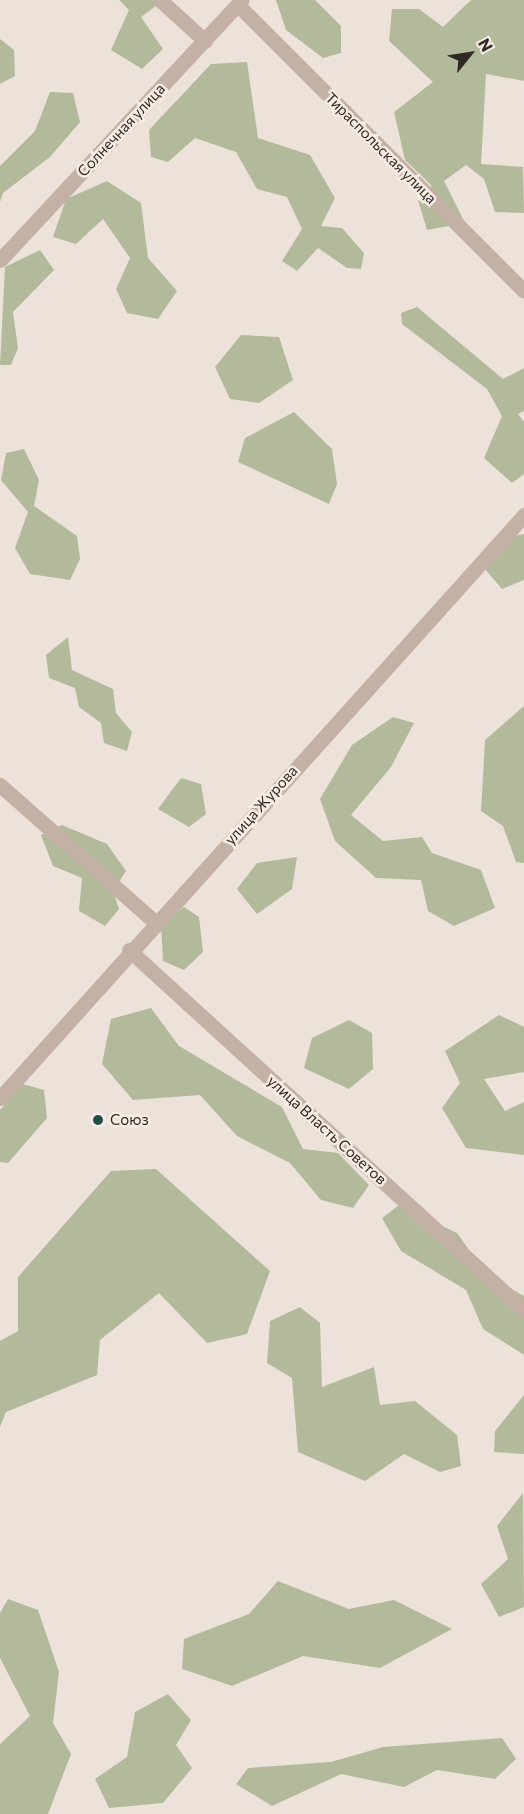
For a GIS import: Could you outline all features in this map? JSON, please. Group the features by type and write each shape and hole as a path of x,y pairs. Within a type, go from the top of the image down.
{"street":[{"path":"160,0 205,41"},
{"name":"Солнечная улица","path":"0,260 240,2"},
{"name":"Тираспольская улица","path":"240,2 524,291"},
{"name":"улица Журова","path":"0,1098 129,950 524,514"},
{"path":"0,785 155,922"},
{"name":"улица Власть Советов","path":"129,950 524,1310"}],"green space":[{"path":"119,0 164,0 141,17 163,49 142,69 111,50 129,10"},
{"path":"276,0 315,0 341,26 341,53 323,58 286,30"},
{"path":"471,0 524,0 524,81 486,74 481,164 523,167 524,213 495,212 484,179 466,165 444,181 465,223 427,230 418,200 432,186 405,160 394,112 433,82 389,41 392,9 419,9 443,27"},
{"path":"0,39 14,50 15,76 0,84"},
{"path":"247,62 258,138 310,155 335,198 321,226 342,228 364,253 361,269 347,268 318,248 297,271 282,261 302,229 287,197 257,189 236,152 195,138 168,162 151,157 149,130 211,64"},
{"path":"50,92 73,93 80,122 50,157 3,193 0,202 0,166 35,131"},
{"path":"107,181 141,203 148,258 177,291 158,319 127,313 116,289 130,258 103,219 76,244 53,237 66,199"},
{"path":"40,250 54,270 13,312 18,348 11,365 0,365 5,267"},
{"path":"417,307 503,379 524,368 524,411 518,414 524,422 524,474 512,483 484,458 502,416 487,389 402,324 401,313"},
{"path":"241,335 279,337 293,380 259,403 230,399 215,367"},
{"path":"294,412 332,449 337,484 329,504 238,462 245,438"},
{"path":"24,449 39,480 34,506 77,536 80,559 70,580 30,574 15,548 28,512 1,480 6,453"},
{"path":"524,534 524,580 502,589 485,569 514,536"},
{"path":"68,637 72,670 113,689 116,713 132,732 127,751 104,743 101,723 79,707 75,688 49,678 46,655"},
{"path":"524,706 524,863 516,862 503,826 481,811 485,740"},
{"path":"393,717 414,723 391,767 351,815 383,841 422,837 432,853 481,870 495,908 454,926 428,911 421,880 376,878 335,841 320,799 352,745"},
{"path":"181,778 201,784 206,814 189,827 158,809"},
{"path":"62,825 107,844 126,871 113,891 119,909 105,926 79,911 82,878 53,866 41,835"},
{"path":"297,857 292,889 257,914 237,889 257,863"},
{"path":"184,907 199,917 203,952 184,970 163,961 161,925"},
{"path":"151,1008 179,1046 282,1107 303,1149 338,1153 369,1185 353,1208 321,1200 290,1163 237,1136 200,1095 133,1100 102,1064 111,1019"},
{"path":"499,1015 524,1027 524,1072 484,1079 505,1111 524,1102 524,1155 466,1148 442,1108 460,1083 445,1051"},
{"path":"349,1020 372,1033 373,1069 349,1089 304,1068 312,1038"},
{"path":"22,1084 44,1090 47,1118 8,1163 0,1162 0,1110"},
{"path":"156,1169 270,1271 247,1334 207,1343 159,1293 100,1340 97,1375 6,1412 0,1427 0,1341 18,1331 18,1277 111,1171"},
{"path":"399,1205 457,1233 488,1276 524,1296 524,1355 483,1329 466,1290 401,1251 382,1218"},
{"path":"300,1307 320,1323 322,1387 374,1367 380,1405 415,1401 457,1435 461,1466 440,1472 404,1454 365,1481 298,1452 292,1378 267,1363 270,1321"},
{"path":"524,1395 524,1454 494,1452 495,1431"},
{"path":"523,1493 524,1607 499,1617 481,1584 508,1559 497,1526"},
{"path":"278,1581 349,1609 394,1600 452,1629 380,1668 303,1656 232,1686 182,1669 184,1639 249,1614"},
{"path":"8,1599 38,1610 59,1672 53,1723 71,1754 48,1814 0,1814 0,1744 30,1716 0,1658 0,1613"},
{"path":"168,1694 191,1720 176,1745 192,1768 163,1803 109,1808 95,1779 127,1757 135,1712"},
{"path":"502,1738 516,1759 495,1779 437,1770 404,1787 341,1774 272,1806 236,1784 248,1768 331,1762 383,1747"}],"place":[{"name":"Союз","path":"98,1120"}]}
